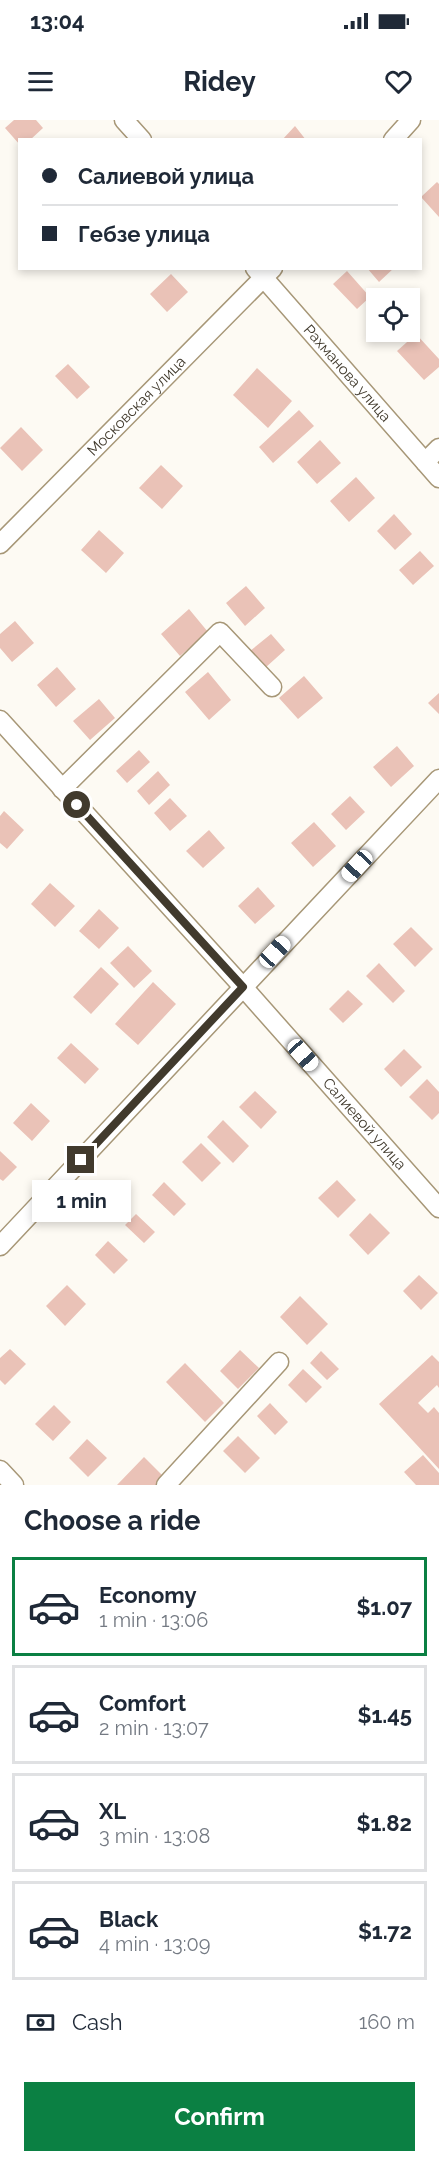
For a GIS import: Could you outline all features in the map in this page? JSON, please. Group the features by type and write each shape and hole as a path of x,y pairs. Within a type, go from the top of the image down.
{"street":[{"path":"124,120 140,138"},
{"path":"395,138 411,120"},
{"name":"Рахманова улица","path":"264,272 439,478"},
{"name":"Московская улица","path":"0,544 264,272"},
{"path":"425,462 439,448"},
{"path":"62,789 220,632 273,687"},
{"name":"Салиевой улица","path":"0,720 243,987 439,1208"},
{"path":"0,1246 439,779"},
{"path":"166,1485 279,1362"},
{"path":"0,1470 14,1485"}],"building":[{"path":"14,120 36,120 43,128 32,138 18,138 18,143 5,128"},
{"path":"295,126 304,138 284,138"},
{"path":"437,182 439,184 439,217 422,198"},
{"path":"369,270 392,270 379,282"},
{"path":"347,271 366,292 366,301 357,309 333,284"},
{"path":"171,274 188,292 167,312 150,294"},
{"path":"420,338 439,359 439,367 424,380 397,351 407,342 420,342"},
{"path":"68,364 90,387 77,399 55,376"},
{"path":"257,368 292,401 268,428 233,395"},
{"path":"299,410 314,426 273,463 259,447"},
{"path":"21,427 43,450 22,471 0,448"},
{"path":"320,440 341,463 317,484 297,462"},
{"path":"161,465 183,486 162,509 139,488"},
{"path":"356,477 375,498 349,522 330,501"},
{"path":"394,514 412,534 395,550 377,531"},
{"path":"99,530 124,553 106,573 81,550"},
{"path":"420,551 434,566 413,585 399,570"},
{"path":"246,586 265,608 245,626 226,603"},
{"path":"189,609 208,632 180,656 161,634"},
{"path":"15,621 34,643 12,662 0,648 0,634"},
{"path":"271,634 285,650 265,668 250,651"},
{"path":"57,667 76,689 56,707 37,685"},
{"path":"208,672 231,700 209,720 185,692"},
{"path":"304,676 323,698 298,719 279,698"},
{"path":"439,693 439,714 428,703"},
{"path":"99,699 115,718 90,740 73,721"},
{"path":"397,746 414,766 391,787 373,767"},
{"path":"139,750 150,762 127,783 116,771"},
{"path":"158,771 170,785 149,805 137,791"},
{"path":"350,796 365,812 346,830 331,814"},
{"path":"170,798 187,816 170,831 154,813"},
{"path":"4,811 24,830 7,849 0,843 0,816"},
{"path":"314,822 336,846 313,867 291,843"},
{"path":"209,830 225,848 203,868 186,851"},
{"path":"50,883 75,906 55,927 31,904"},
{"path":"258,887 275,906 255,924 238,906"},
{"path":"99,909 119,928 99,949 79,931"},
{"path":"411,927 433,949 415,967 393,944"},
{"path":"128,946 152,971 134,988 110,963"},
{"path":"379,963 405,991 393,1003 366,976"},
{"path":"101,967 119,984 91,1014 73,997"},
{"path":"153,982 176,1004 138,1045 115,1024"},
{"path":"348,990 363,1004 343,1023 329,1009"},
{"path":"71,1043 99,1069 85,1084 57,1058"},
{"path":"404,1049 422,1067 401,1087 384,1069"},
{"path":"427,1079 439,1092 439,1113 432,1120 409,1097"},
{"path":"255,1091 277,1112 261,1129 239,1107"},
{"path":"31,1103 50,1121 32,1141 13,1123"},
{"path":"223,1120 249,1146 233,1163 207,1137"},
{"path":"201,1143 221,1163 202,1182 182,1162"},
{"path":"0,1151 17,1167 3,1181 0,1179"},
{"path":"337,1180 356,1200 338,1218 318,1198"},
{"path":"164,1182 186,1204 174,1216 152,1195"},
{"path":"370,1213 390,1233 368,1255 349,1235"},
{"path":"136,1214 155,1232 144,1243 125,1225"},
{"path":"108,1241 128,1260 114,1274 95,1255"},
{"path":"419,1275 438,1293 421,1310 403,1291"},
{"path":"67,1285 86,1304 65,1326 46,1306"},
{"path":"300,1296 328,1324 307,1345 280,1317"},
{"path":"10,1349 26,1364 5,1385 0,1380 0,1358"},
{"path":"240,1350 259,1368 238,1389 220,1371"},
{"path":"321,1351 339,1369 327,1380 310,1363"},
{"path":"432,1355 439,1362 439,1388 437,1385 418,1403 428,1413 434,1407 439,1413 439,1469 379,1404"},
{"path":"185,1363 224,1403 205,1422 166,1382"},
{"path":"303,1369 322,1387 306,1403 288,1385"},
{"path":"270,1403 288,1422 275,1435 257,1416"},
{"path":"54,1405 71,1422 53,1441 35,1424"},
{"path":"238,1436 260,1458 245,1473 223,1451"},
{"path":"87,1439 107,1458 88,1477 69,1458"},
{"path":"423,1455 439,1473 439,1485 416,1485 404,1472"},
{"path":"144,1457 166,1479 160,1485 117,1485"}],"route":[{"path":"77,805 243,987 81,1160"}]}
